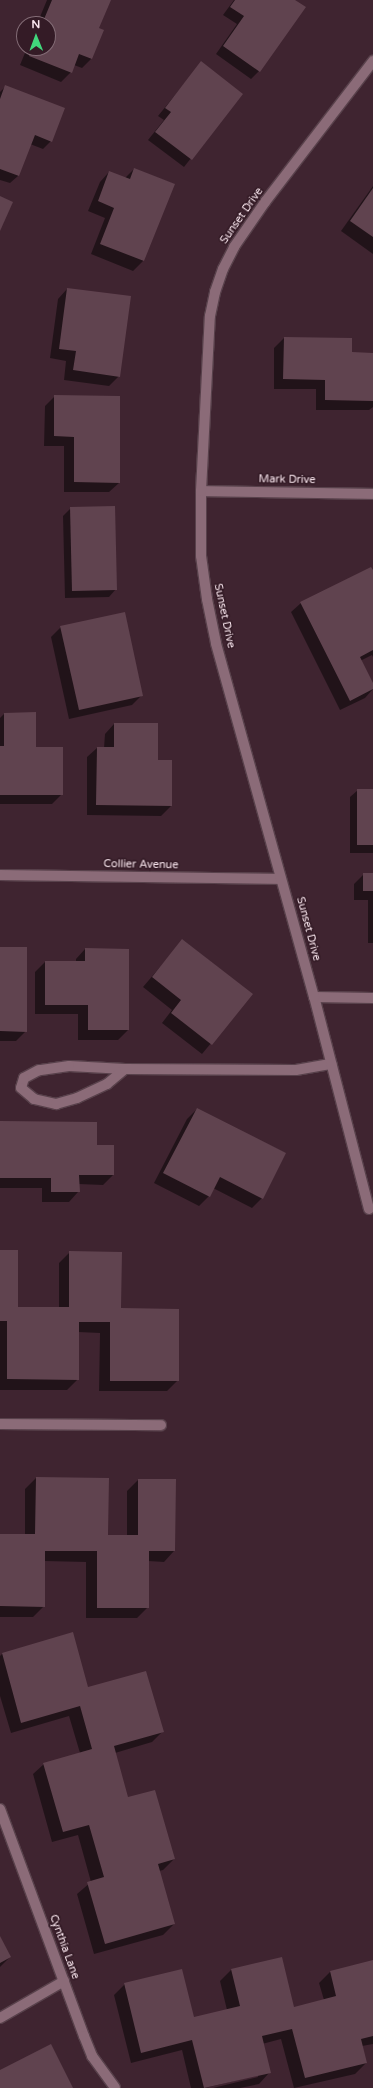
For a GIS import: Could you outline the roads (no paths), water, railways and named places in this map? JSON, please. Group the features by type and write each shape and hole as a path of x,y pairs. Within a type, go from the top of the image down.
{"street":[{"name":"Sunset Drive","path":"369,1209 314,997 216,643 207,599 201,556 201,491 210,316 215,292 223,269 234,248 261,209 373,61"},
{"name":"Mark Drive","path":"201,491 373,494"},
{"name":"Collier Avenue","path":"0,875 281,879"},
{"path":"314,997 373,998"},
{"path":"125,1069 107,1084 77,1098 56,1104 34,1099 20,1088 24,1078 39,1070 69,1066 125,1069 296,1070 331,1064"},
{"path":"0,1424 161,1425"},
{"name":"Cynthia Lane","path":"0,1809 92,2056 114,2088"},
{"path":"0,2018 64,1981"}]}
